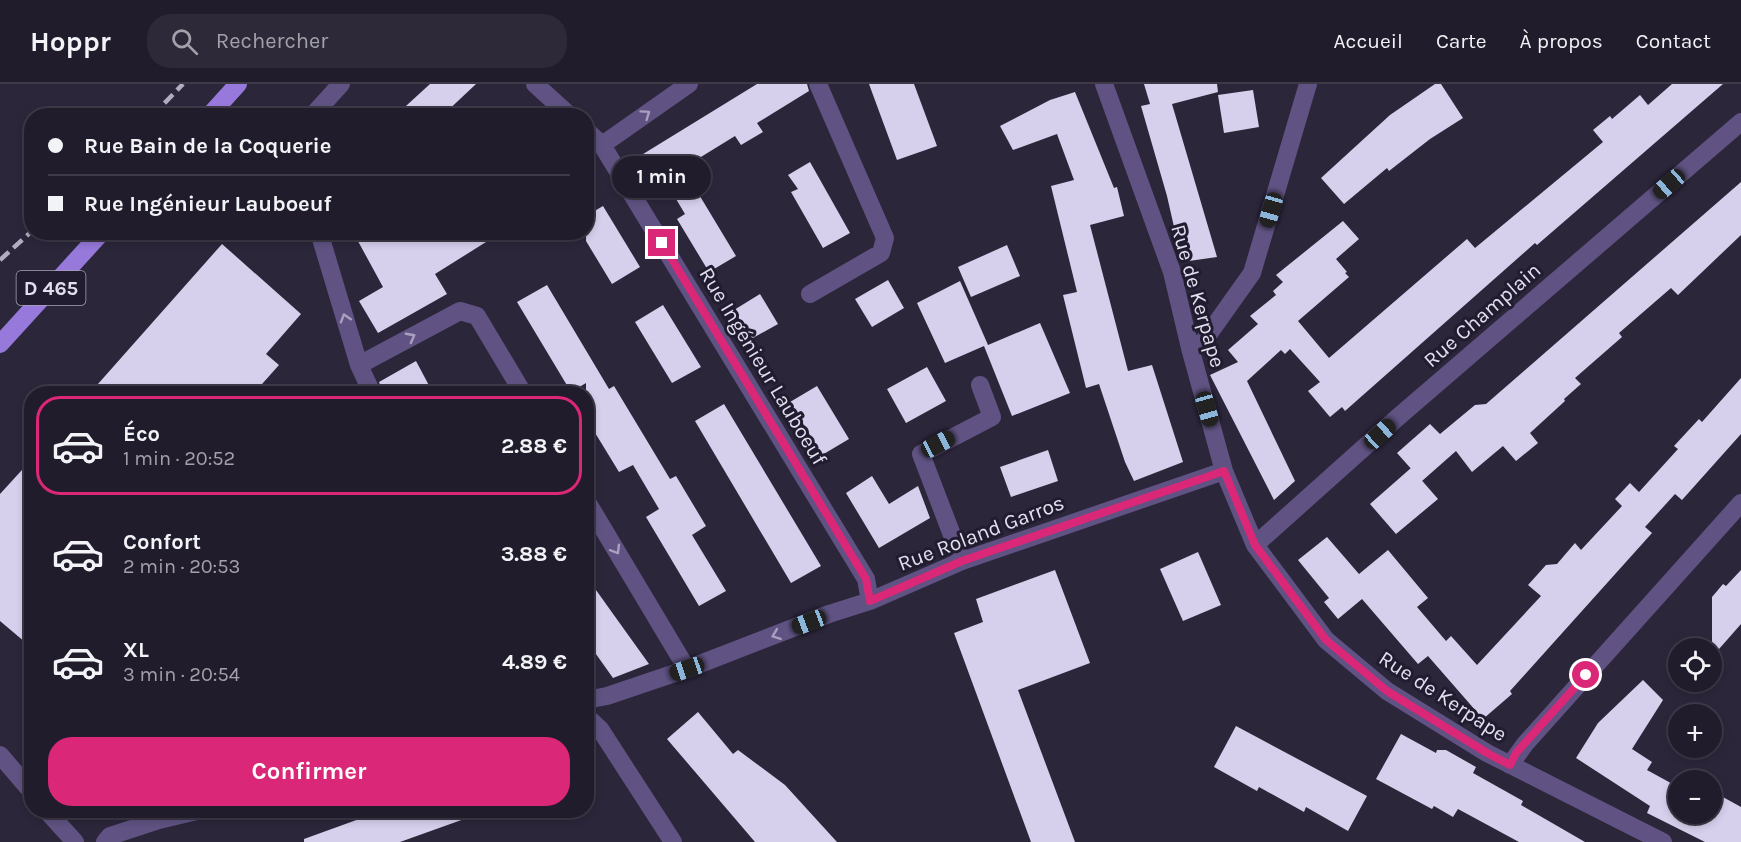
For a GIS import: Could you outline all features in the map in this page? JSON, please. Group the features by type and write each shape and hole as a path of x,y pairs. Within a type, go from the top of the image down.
{"main road":[{"path":"216,108 238,84"},
{"name":"D 465","path":"0,344 95,240"}],"street":[{"path":"320,108 342,84"},
{"path":"535,84 561,108"},
{"path":"602,145 689,84"},
{"path":"810,294 881,253 885,238 818,84"},
{"name":"Rue de Kerpape","path":"1104,84 1172,272 1224,471 1255,545 1326,640 1387,691 1487,753 1663,842"},
{"path":"1190,348 1203,342 1252,273 1308,84"},
{"name":"Rue Champlain","path":"1255,545 1398,418 1741,122"},
{"name":"Rue Ingénieur Lauboeuf","path":"594,138 602,145 866,579 870,601"},
{"path":"321,240 359,365 369,386"},
{"path":"359,365 460,311 477,316 519,386"},
{"path":"962,561 921,454 992,417 980,385"},
{"name":"Rue Roland Garros","path":"594,698 687,669 829,614 870,601 962,561 1224,471"},
{"path":"1510,765 1525,744 1741,503"},
{"path":"594,513 687,669"},
{"path":"594,723 600,729 673,842"},
{"path":"0,754 24,782"},
{"path":"53,818 75,842"},
{"path":"105,842 110,836 167,818"}],"building":[{"path":"430,84 476,84 450,108 404,108"},
{"path":"757,84 807,84 809,91 757,123 763,132 741,145 735,136 683,168 736,256 709,272 677,219 685,214 660,172 641,182 635,159"},
{"path":"869,84 914,84 937,146 897,160"},
{"path":"1144,84 1217,84 1218,92 1172,104 1217,257 1182,262 1167,196 1141,106 1150,104"},
{"path":"1435,84 1441,84 1463,118 1430,139 1389,171 1387,168 1344,204 1321,178 1390,115"},
{"path":"1672,84 1723,84 1537,245 1535,243 1345,411 1342,407 1330,417 1308,391 1320,382 1290,349 1285,354 1281,350 1247,381 1295,481 1274,500 1210,375 1238,362 1228,350 1258,324 1250,316 1276,295 1273,291 1283,282 1276,275 1343,221 1359,239 1336,259 1349,277 1298,321 1329,358 1467,239 1475,248 1603,142 1593,130 1610,116 1612,119 1640,95 1648,105"},
{"path":"1253,90 1259,127 1224,133 1218,95"},
{"path":"1075,92 1114,188 1117,187 1124,216 1090,225 1128,371 1152,365 1183,462 1134,481 1125,462 1099,384 1086,388 1063,295 1077,292 1051,186 1074,180 1057,134 1013,150 1000,126 1050,100"},
{"path":"810,162 850,233 823,248 791,192 798,189 788,175"},
{"path":"1741,182 1741,235 1678,295 1671,288 1619,333 1622,337 1575,378 1581,384 1530,433 1538,443 1516,461 1503,446 1472,472 1456,451 1422,481 1397,453 1430,424 1440,434 1475,405 1486,404"},
{"path":"603,206 640,267 612,284 586,241 594,240 594,211"},
{"path":"357,240 489,240 435,274 447,294 378,333 359,301 383,287"},
{"path":"222,244 301,314 266,354 279,365 260,386 96,386"},
{"path":"1007,245 1020,276 971,297 958,267"},
{"path":"888,280 904,308 872,327 855,299"},
{"path":"960,281 988,345 1040,323 1070,393 1012,416 984,346 945,363 917,303"},
{"path":"547,285 609,389 614,386 670,479 676,476 706,526 692,535 726,591 699,606 646,517 659,509 633,465 619,472 594,431 594,386 586,386 586,383 581,386 567,386 517,302"},
{"path":"760,294 778,324 751,339 734,310"},
{"path":"663,305 701,367 672,383 635,322"},
{"path":"416,361 429,386 380,386 379,382"},
{"path":"927,367 946,401 906,423 887,389"},
{"path":"1741,378 1741,434 1682,500 1675,494 1645,527 1652,533 1510,691 1512,694 1483,719 1428,656 1418,664 1362,599 1338,619 1324,602 1329,598 1298,560 1327,537 1359,574 1388,550 1428,598 1417,607 1446,641 1451,636 1477,665 1541,596 1528,585 1546,565 1557,564 1575,543 1581,550 1622,506 1615,499 1630,483 1639,492 1678,449 1674,446 1699,419 1702,422"},
{"path":"817,386 849,439 822,455 790,402"},
{"path":"724,404 821,566 791,583 695,421"},
{"path":"1048,450 1058,481 1011,497 1000,467"},
{"path":"24,468 24,641 0,621 0,494"},
{"path":"1411,468 1438,499 1396,534 1370,504"},
{"path":"872,476 889,504 918,486 930,518 879,548 846,493"},
{"path":"1198,552 1221,605 1183,621 1160,569"},
{"path":"1055,570 1090,663 1018,690 1075,842 1031,842 954,633 983,622 976,599"},
{"path":"1741,570 1741,624 1722,646 1722,638 1712,638 1712,597 1723,584 1726,586"},
{"path":"594,587 649,664 613,678 594,651"},
{"path":"1643,680 1663,700 1632,749 1652,762 1647,770 1668,782 1668,824 1647,813 1650,806 1576,758 1598,723"},
{"path":"698,712 733,754 738,750 785,785 837,842 755,842 667,739"},
{"path":"1236,726 1367,796 1348,831 1306,807 1304,812 1259,787 1257,791 1214,767"},
{"path":"1401,734 1436,753 1437,750 1446,750 1476,767 1473,773 1523,801 1521,805 1585,842 1519,842 1458,809 1453,817 1434,806 1432,809 1376,779"},
{"path":"1722,797 1741,807 1741,842 1705,842 1669,824 1722,824"},
{"path":"362,818 467,818 400,842 304,842 304,839"}],"railway":[{"path":"160,108 183,84"},
{"path":"0,260 24,238"}],"route":[{"path":"662,243 866,579 870,601 962,561 1224,471 1255,545 1326,640 1387,691 1487,753 1510,765 1516,753 1586,675"}]}
